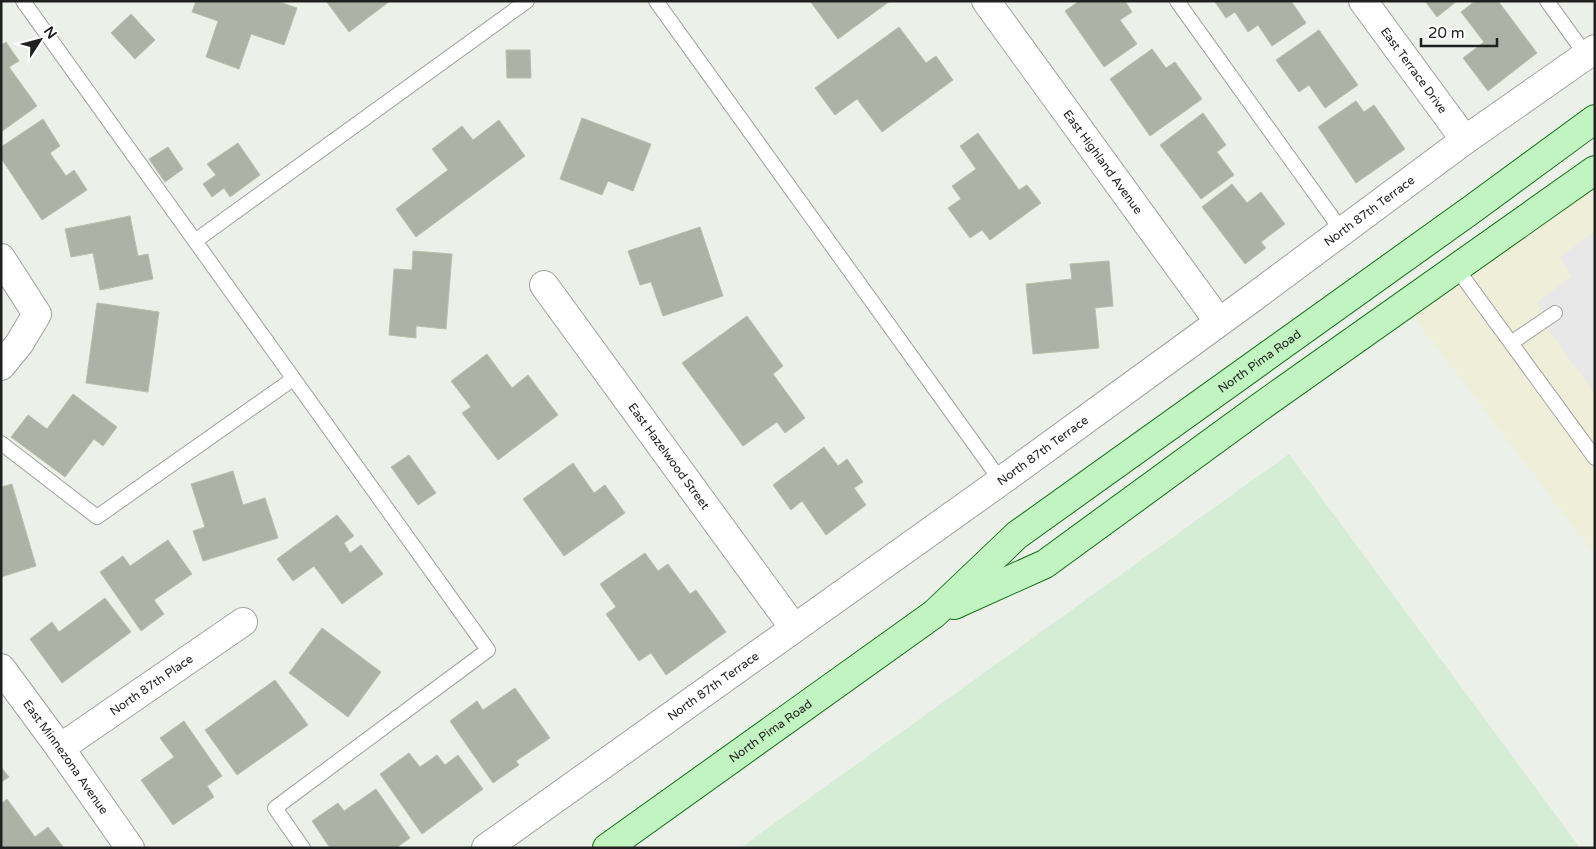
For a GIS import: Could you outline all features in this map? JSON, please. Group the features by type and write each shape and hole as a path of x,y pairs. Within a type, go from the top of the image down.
{"main road":[{"name":"North Pima Road","path":"606,848 934,614 1017,535 1595,119"},
{"name":"North Pima Road","path":"934,614 1044,564 1260,407 1595,170"},
{"path":"1393,266 1432,271 1457,269 1471,210"}],"street":[{"name":"East Highland Avenue","path":"986,1 1219,322"},
{"name":"East Terrace Drive","path":"1363,1 1465,140"},
{"name":"North 87th Terrace","path":"486,848 1001,481 1465,140 1591,52"},
{"path":"1,258 37,314 19,344 1,366"},
{"name":"East Hazelwood Street","path":"544,284 794,628"},
{"name":"North 87th Place","path":"60,748 243,622"},
{"name":"East Minnezona Avenue","path":"1,668 130,848"}],"lane":[{"path":"23,1 488,650 275,808 303,848"},
{"path":"195,241 527,1"},
{"path":"656,1 1001,481"},
{"path":"1177,1 1342,231"},
{"path":"1547,1 1591,52"},
{"path":"1457,269 1595,458"},
{"path":"1511,343 1555,312"},
{"path":"1,443 97,517 294,379"}],"shaded area":[{"path":"1595,166 1595,555 1397,295"},
{"path":"1595,232 1595,394 1553,336 1537,303 1572,276 1560,257"},
{"path":"1289,454 1580,848 740,848"}],"building":[{"path":"196,1 277,1 297,8 284,45 251,34 239,69 206,57 218,21 192,12"},
{"path":"326,1 390,1 349,32"},
{"path":"810,1 890,1 838,39"},
{"path":"1079,1 1125,1 1132,12 1120,20 1137,44 1104,67 1065,11"},
{"path":"1216,1 1291,1 1306,23 1272,46 1258,25 1248,32 1235,12 1226,18"},
{"path":"1425,1 1457,1 1437,17"},
{"path":"1475,1 1498,1 1537,53 1488,91 1463,58 1484,42 1461,12"},
{"path":"131,14 155,40 135,59 111,33"},
{"path":"899,27 926,63 936,56 953,80 882,132 857,99 835,115 815,88"},
{"path":"1319,30 1358,85 1325,108 1309,85 1299,92 1276,60"},
{"path":"6,42 19,61 9,67 37,106 1,132 1,45"},
{"path":"1152,49 1166,68 1175,62 1202,99 1150,136 1110,79"},
{"path":"506,50 530,50 531,78 507,78"},
{"path":"1356,101 1364,112 1374,105 1405,149 1356,183 1318,127"},
{"path":"1203,113 1226,145 1217,152 1234,175 1201,199 1160,145"},
{"path":"582,118 651,144 633,191 608,181 602,195 560,179"},
{"path":"43,119 60,146 50,153 66,176 74,170 87,190 42,220 1,158 1,147"},
{"path":"499,120 525,156 416,237 396,209 448,170 432,149 462,126 473,140"},
{"path":"978,133 1019,190 1027,185 1041,203 990,240 982,230 970,238 948,208 961,199 952,186 976,169 960,146"},
{"path":"238,143 260,175 230,197 224,188 212,197 203,184 216,175 207,164"},
{"path":"168,147 183,169 165,182 149,159"},
{"path":"1232,184 1247,203 1261,192 1285,224 1261,242 1266,248 1245,264 1202,207"},
{"path":"130,216 138,256 148,254 153,279 100,290 93,253 71,257 65,229"},
{"path":"700,227 723,296 663,316 651,282 640,285 628,251"},
{"path":"413,251 452,254 446,329 416,326 416,338 389,335 394,269 412,270"},
{"path":"1109,261 1113,306 1095,308 1099,348 1033,354 1026,284 1072,279 1070,264"},
{"path":"97,303 159,312 148,392 86,383"},
{"path":"747,316 783,366 773,374 805,418 785,433 777,422 743,446 682,363"},
{"path":"487,354 512,388 528,375 558,415 498,460 462,413 471,407 451,381"},
{"path":"73,394 117,427 103,446 94,439 65,477 11,437 28,415 47,429"},
{"path":"824,447 838,466 847,459 863,482 854,488 866,505 826,535 802,501 791,510 773,485"},
{"path":"409,455 436,493 418,505 391,467"},
{"path":"573,463 594,493 605,485 625,513 564,556 523,499"},
{"path":"233,471 243,505 265,498 278,538 203,561 193,531 205,527 191,484"},
{"path":"12,484 36,566 1,577 1,487"},
{"path":"337,515 354,536 344,543 350,553 361,545 383,574 342,604 314,566 293,581 277,559"},
{"path":"168,540 192,574 154,600 164,614 141,631 100,572 123,556 130,566"},
{"path":"645,553 658,571 668,564 690,594 696,590 726,632 666,675 651,653 639,661 606,614 616,607 600,584"},
{"path":"105,598 131,632 62,683 30,639 52,622 59,632"},
{"path":"322,628 381,672 348,717 289,673"},
{"path":"275,680 308,725 237,775 205,730"},
{"path":"515,688 550,738 516,761 519,765 493,783 450,721 477,701 483,710"},
{"path":"184,721 222,776 207,786 214,797 173,825 141,780 174,757 160,738"},
{"path":"409,753 420,767 437,755 445,765 458,755 483,789 422,834 380,774"},
{"path":"1,767 9,777 1,782"},
{"path":"376,789 410,838 396,848 330,848 312,821 338,803 344,811"},
{"path":"7,799 35,837 48,827 64,848 1,848 1,804"}]}
